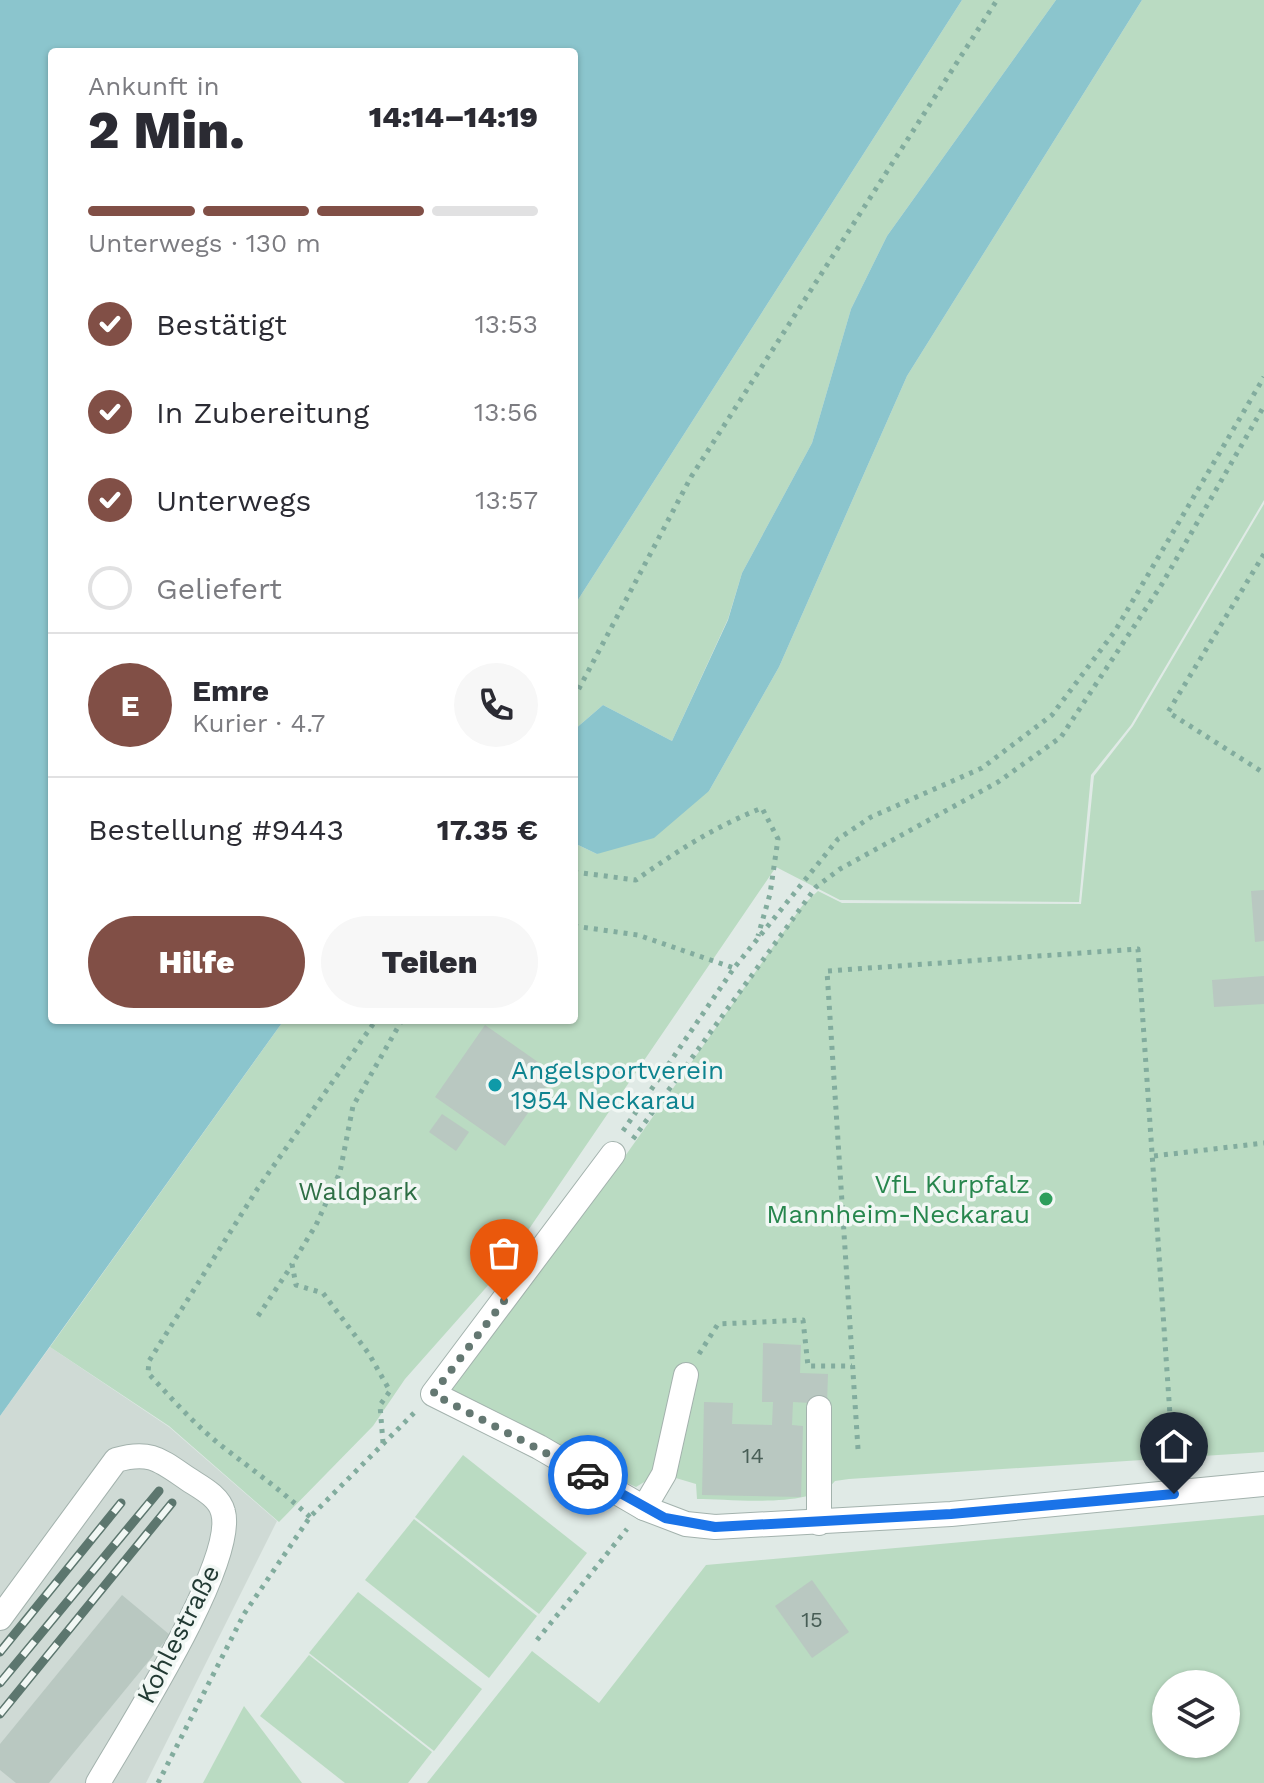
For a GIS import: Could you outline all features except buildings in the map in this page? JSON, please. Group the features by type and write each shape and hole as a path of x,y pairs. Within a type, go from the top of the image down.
{"street":[{"path":"613,1154 433,1394 539,1447 654,1513 715,1527 819,1523 1264,1484"},
{"path":"654,1513 686,1375"},
{"path":"819,1408 819,1523"},
{"name":"Kohlestraße","path":"0,1618 116,1460 139,1454 159,1459 213,1496 224,1513 219,1552 192,1617 98,1783"}],"path":[{"path":"578,690 691,477 997,0"},
{"path":"613,1154 624,1128 734,968 838,839 871,817 982,768 1052,715 1115,631 1264,377"},
{"path":"613,1154 635,1137 816,887 840,869 998,782 1061,737 1162,584 1264,406"},
{"path":"1264,554 1168,712 1264,773"},
{"path":"578,873 636,880 683,847 730,820 762,808 778,839 770,894 757,939"},
{"path":"578,927 638,935 734,968"},
{"path":"858,1449 827,971 1138,949 1170,1415"},
{"path":"310,1517 265,1475 222,1446 173,1401 148,1373 149,1361 274,1164 373,1024"},
{"path":"258,1316 316,1225 340,1172 353,1106 400,1024"},
{"path":"1153,1156 1264,1143"},
{"path":"292,1264 296,1285 323,1293 369,1354 390,1391 380,1405 383,1443"},
{"path":"686,1375 718,1324 803,1320 808,1366 852,1366"},
{"path":"158,1783 244,1614 310,1517 433,1394"},
{"path":"537,1640 654,1513"}],"shaded area":[{"path":"50,1347 169,1427 277,1521 146,1783 0,1783 0,1416"}],"green space":[{"path":"962,0 1056,0 887,236 851,309 812,443 742,573 728,619 672,741 603,705 578,727 578,600"},
{"name":"Waldpark","path":"1142,0 1264,0 1264,500 1131,725 1091,775 1079,902 840,900 776,867 499,1273 405,1379 373,1426 279,1522 169,1426 50,1347 281,1024 578,1024 578,845 597,854 709,791 779,667 907,376"},
{"name":"VfL Kurpfalz Mannheim-Neckarau","path":"1264,504 1264,1452 849,1479 835,1481 809,1496 791,1499 697,1499 696,1484 659,1473 636,1487 594,1468 572,1451 452,1393 453,1381 623,1159 802,906 818,891 842,903 1081,904 1094,776 1133,726"},
{"path":"463,1455 587,1553 539,1614 415,1517"},
{"path":"1264,1515 1264,1783 427,1783 532,1651 599,1703 706,1565"},
{"path":"414,1519 537,1616 489,1678 365,1580"},
{"path":"358,1592 482,1689 434,1751 309,1653"},
{"path":"309,1655 432,1752 408,1783 345,1783 260,1716"},
{"path":"244,1706 302,1783 203,1783"}],"water":[{"path":"0,0 962,0 578,600 578,48 48,48 48,1024 281,1024 0,1416"},
{"path":"1056,0 1142,0 907,376 779,667 709,791 654,838 597,854 578,845 578,727 603,705 672,741 728,620 742,573 812,443 851,309 887,236"}],"railway":[{"path":"0,1683 159,1491"},
{"path":"0,1652 121,1503"},
{"path":"0,1714 172,1503"}],"way so far":[{"path":"504,1301 433,1394 588,1475"}],"place":[{"name":"Angelsportverein 1954 Neckarau","path":"495,1085"},
{"name":"VfL Kurpfalz Mannheim-Neckarau","path":"1046,1199"}],"route":[{"path":"588,1475 665,1518 715,1527 951,1514 1174,1494"}]}
